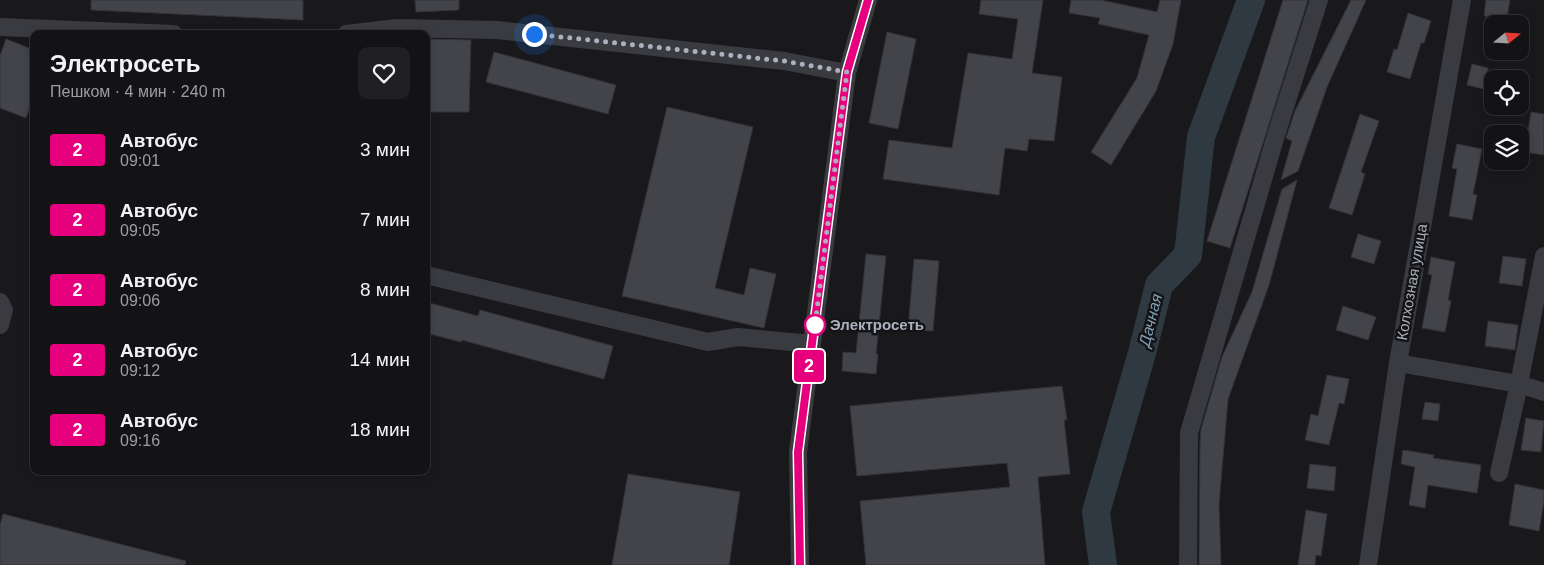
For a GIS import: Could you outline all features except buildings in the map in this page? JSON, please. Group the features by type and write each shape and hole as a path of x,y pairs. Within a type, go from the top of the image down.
{"street":[{"path":"800,565 798,452 847,72 868,0"},
{"path":"1188,565 1189,433 1276,135 1319,0"},
{"name":"Колхозная улица","path":"1368,565 1398,363 1462,0"},
{"path":"0,27 75,30"},
{"path":"380,30 397,28 497,30 784,61 847,72"},
{"path":"1499,474 1544,256"},
{"path":"430,276 708,342 738,337 812,344"},
{"path":"0,302 4,310 0,325"},
{"path":"1398,363 1519,384 1544,392"}],"waterway":[{"name":"Дачная","path":"1103,565 1096,512 1142,353 1159,285 1188,255 1201,137 1251,0"}],"bus line":[{"name":"2","path":"800,565 798,452 847,72 868,0"}],"place":[{"name":"Электросеть","path":"815,325"}],"route":[{"path":"534,34 784,61 847,72 815,325"}]}
